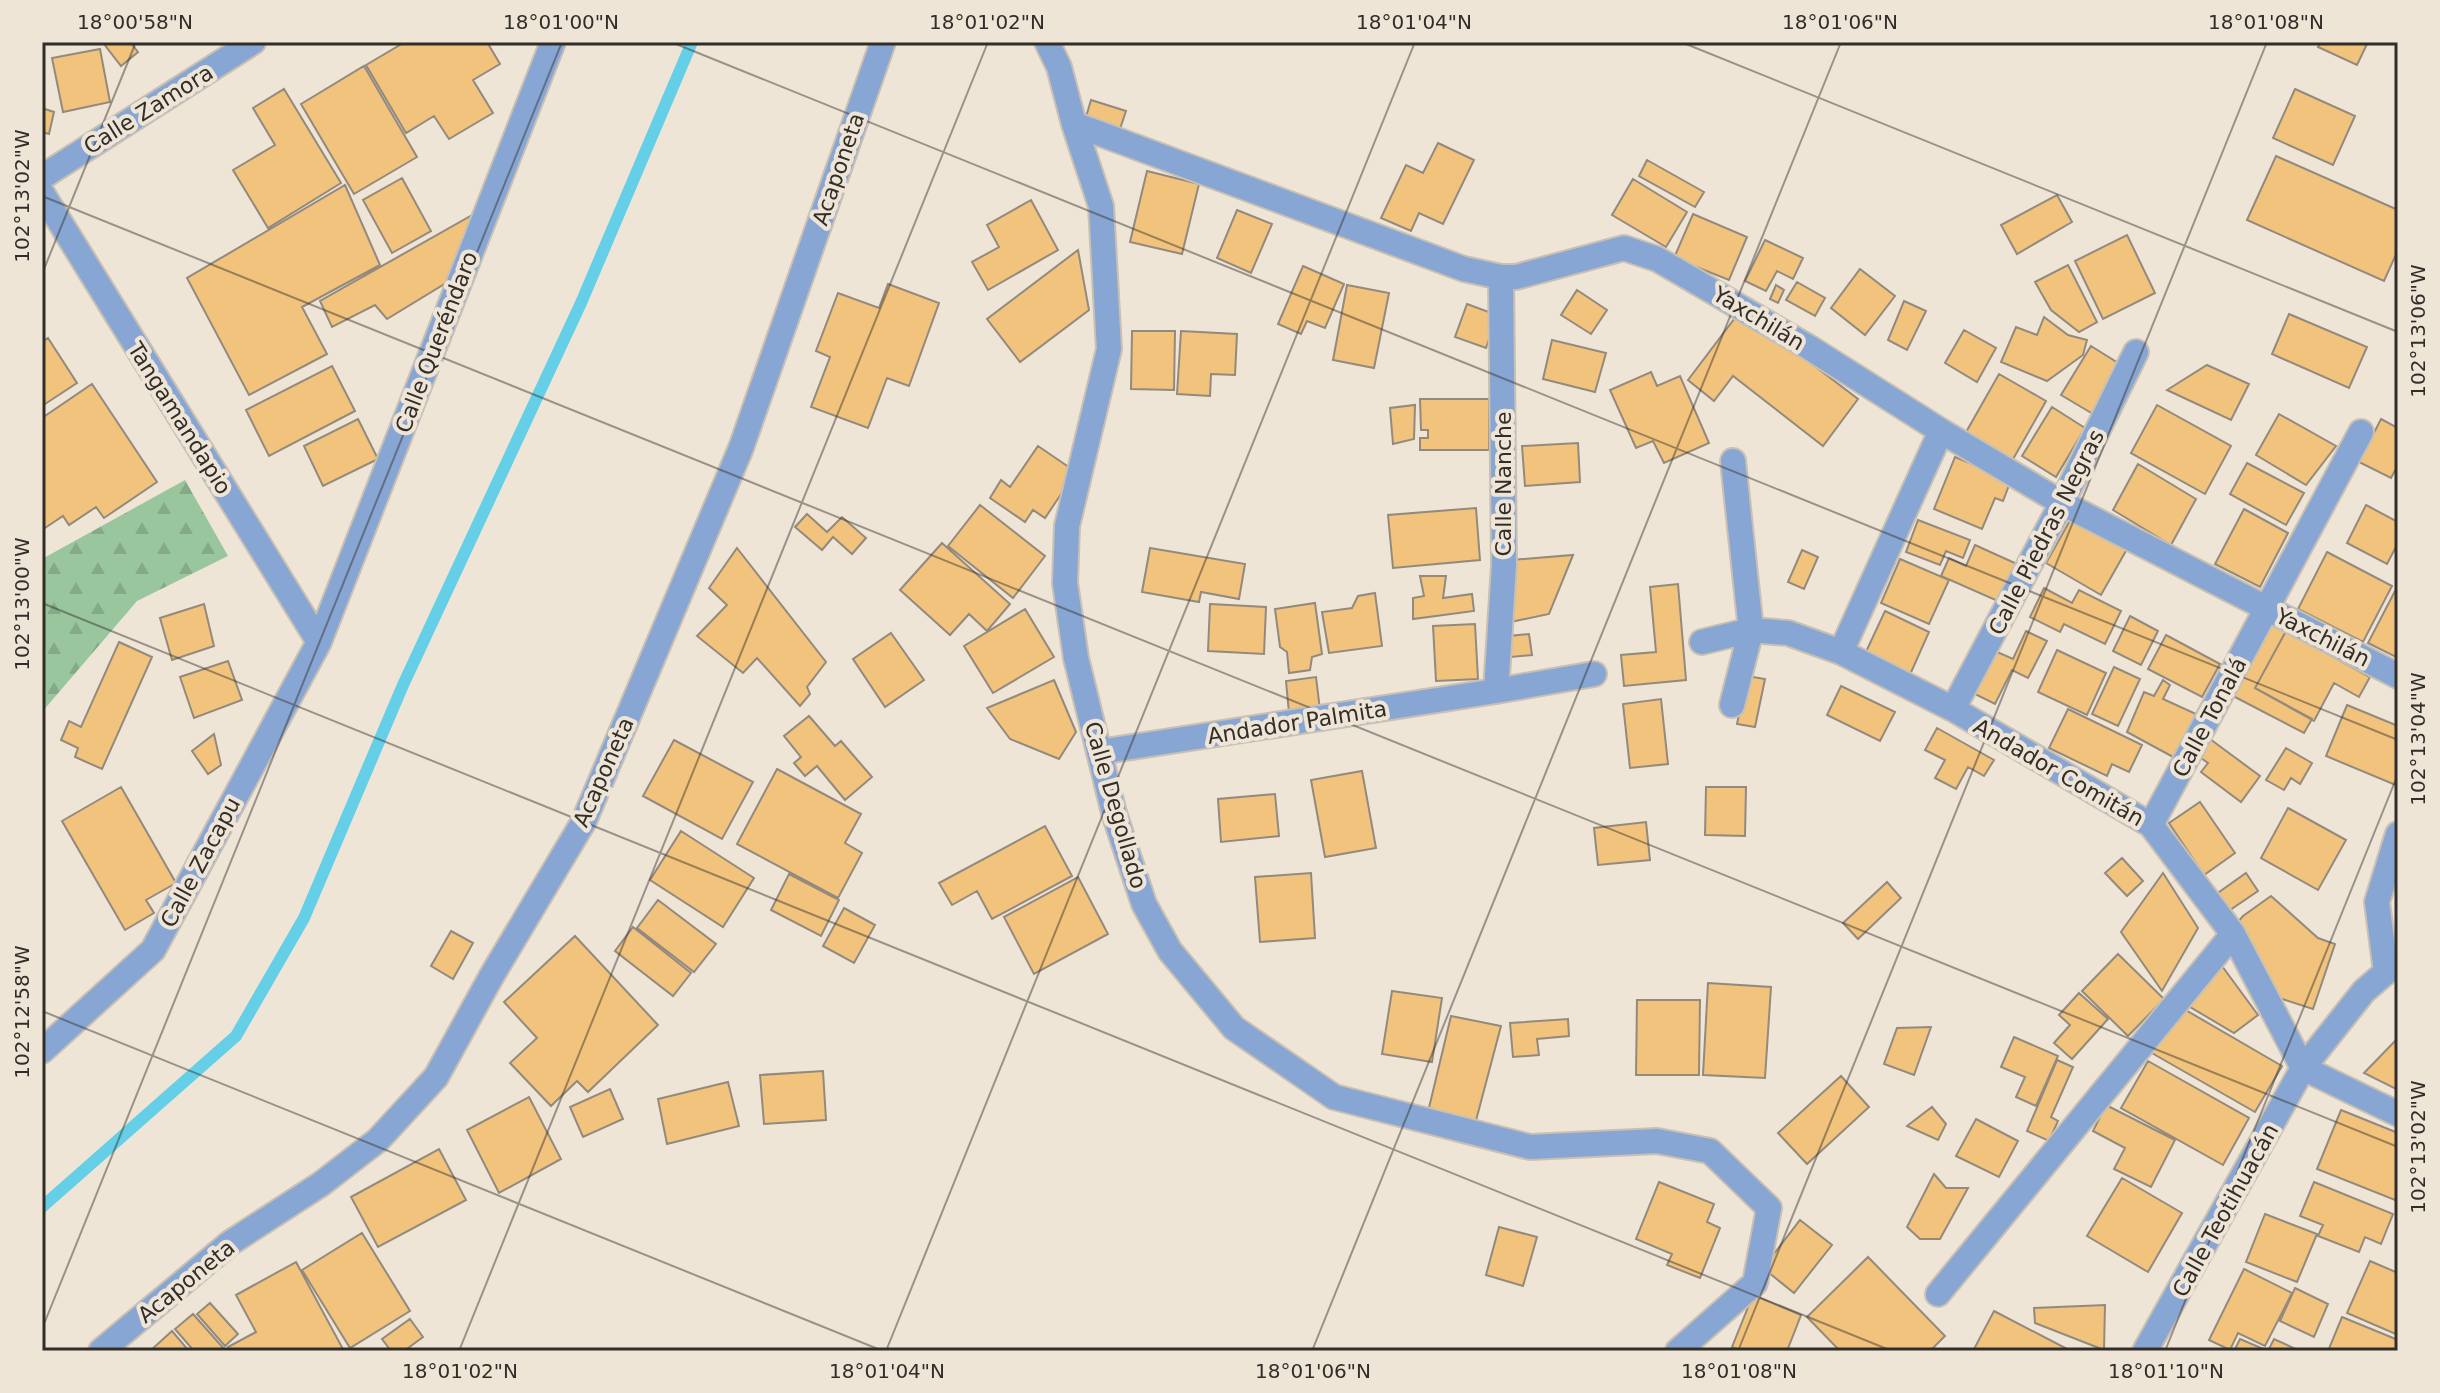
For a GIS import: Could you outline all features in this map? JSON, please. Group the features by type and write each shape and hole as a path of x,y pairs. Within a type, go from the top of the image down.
{"street":[{"name":"Calle Zamora","path":"42,177 253,42"},
{"name":"Calle Queréndaro","path":"319,642 553,42"},
{"name":"Acaponeta","path":"101,1351 230,1243 321,1184 378,1140 436,1077 491,977 584,821 741,448 883,42"},
{"name":"Calle Degollado","path":"1047,42 1059,67 1101,206 1109,349 1067,526 1065,583 1076,658 1114,813 1144,904 1170,951 1234,1028 1334,1097 1530,1147 1657,1141 1710,1151 1769,1208 1755,1283 1678,1351"},
{"name":"Yaxchilán","path":"1074,124 1464,269 1516,277 1624,248 1657,259 1810,348 2062,503 2398,676"},
{"name":"Tangamandapio","path":"42,193 319,642"},
{"name":"Calle Nanche","path":"1496,691 1504,565 1501,277"},
{"name":"Calle Piedras Negras","path":"1953,709 2062,503 2136,352"},
{"path":"1841,652 1941,431"},
{"name":"Calle Tonalá","path":"2151,825 2361,432"},
{"path":"1732,705 1751,630 1733,461"},
{"name":"Andador Comitán","path":"1702,642 1751,630 1788,633 1841,652 1953,709 2151,825 2233,934 2303,1068"},
{"name":"Calle Zacapu","path":"42,1051 153,950 319,642"},
{"name":"Andador Palmita","path":"1099,752 1594,674"},
{"path":"2392,967 2377,902 2398,834"},
{"path":"1938,1294 2233,934"},
{"name":"Calle Teotihuacán","path":"2145,1351 2303,1068 2364,991 2392,967"},
{"path":"2303,1068 2398,1114"}],"green space":[{"path":"185,480 228,556 137,601 42,712 42,559"}],"building":[{"path":"130,42 138,52 121,66 104,44"},
{"path":"405,42 487,42 500,64 473,80 493,113 449,139 434,116 406,133 366,65"},
{"path":"2321,42 2368,42 2357,65 2318,47"},
{"path":"100,49 110,102 63,112 52,58"},
{"path":"364,66 417,157 354,194 301,104"},
{"path":"284,89 341,183 268,228 233,170 275,145 253,108"},
{"path":"2295,89 2355,116 2333,165 2273,138"},
{"path":"1091,100 1126,111 1120,129 1086,117"},
{"path":"42,108 54,112 49,134 42,132"},
{"path":"1438,143 1474,160 1443,224 1419,213 1411,231 1381,218 1406,165 1423,173"},
{"path":"2276,156 2398,210 2398,250 2384,281 2247,220"},
{"path":"1647,160 1704,192 1695,207 1639,176"},
{"path":"1147,171 1199,184 1182,254 1130,242"},
{"path":"402,178 431,231 392,253 363,200"},
{"path":"1633,179 1687,212 1666,247 1612,215"},
{"path":"345,185 380,265 302,307 327,354 249,395 187,278"},
{"path":"2057,195 2072,222 2017,254 2001,225"},
{"path":"1031,200 1058,250 988,290 972,262 999,247 987,225"},
{"path":"1237,210 1272,224 1251,273 1217,258"},
{"path":"474,214 446,283 387,319 375,305 332,327 320,301"},
{"path":"1693,214 1747,237 1729,280 1674,258"},
{"path":"2127,235 2155,293 2103,319 2075,261"},
{"path":"1765,240 1803,258 1793,279 1777,271 1766,291 1745,281"},
{"path":"1078,250 1089,310 1020,362 987,319"},
{"path":"2068,265 2097,322 2079,332 2051,310 2035,282"},
{"path":"1303,266 1344,284 1325,328 1307,321 1301,334 1278,324"},
{"path":"1860,269 1895,296 1865,335 1831,308"},
{"path":"1797,282 1825,298 1815,316 1786,300"},
{"path":"888,284 939,303 909,386 887,378 868,428 811,407 830,357 816,351 838,293 879,308"},
{"path":"1347,285 1389,293 1374,368 1333,360"},
{"path":"1776,285 1784,290 1778,303 1770,299"},
{"path":"1577,290 1607,310 1591,334 1561,315"},
{"path":"1904,301 1926,311 1907,350 1888,340"},
{"path":"1467,304 1497,315 1486,348 1455,337"},
{"path":"1741,310 1858,399 1823,446 1733,376 1714,401 1688,380"},
{"path":"2289,314 2367,347 2349,388 2272,354"},
{"path":"2044,317 2068,335 2087,340 2083,355 2047,381 2001,362 2016,327 2037,335"},
{"path":"1964,330 1996,348 1977,382 1945,363"},
{"path":"1132,331 1175,331 1174,390 1131,389"},
{"path":"1181,331 1237,334 1235,375 1211,374 1210,396 1177,394"},
{"path":"48,338 77,383 42,406 42,342"},
{"path":"1552,340 1606,353 1595,392 1543,379"},
{"path":"2091,346 2123,366 2093,414 2061,395"},
{"path":"2207,365 2249,384 2231,420 2167,390"},
{"path":"332,366 355,411 269,456 246,410"},
{"path":"1651,372 1657,386 1680,376 1709,443 1664,463 1653,441 1636,448 1610,390"},
{"path":"1999,374 2046,401 2012,461 1965,434"},
{"path":"92,384 157,482 104,518 96,507 69,525 63,516 42,530 42,418"},
{"path":"1420,399 1489,399 1489,450 1420,450 1420,438 1428,438 1428,430 1421,430"},
{"path":"1415,405 1414,439 1393,444 1390,408"},
{"path":"2157,405 2231,446 2205,494 2131,453"},
{"path":"2052,407 2085,428 2056,477 2022,456"},
{"path":"2279,414 2336,446 2306,485 2256,455"},
{"path":"358,419 378,459 323,486 304,446"},
{"path":"2381,419 2398,428 2398,465 2391,478 2359,462"},
{"path":"1578,443 1580,482 1525,486 1522,446"},
{"path":"1038,446 1076,472 1045,518 1033,510 1025,522 990,498 1001,480 1010,487"},
{"path":"1955,457 2011,480 2003,501 1995,498 1982,529 1934,509"},
{"path":"2247,463 2304,493 2286,525 2230,494"},
{"path":"2138,464 2196,499 2171,545 2113,510"},
{"path":"980,505 1045,556 1013,598 948,546"},
{"path":"2366,505 2398,522 2398,543 2387,564 2347,543"},
{"path":"1476,508 1480,560 1393,568 1388,515"},
{"path":"2244,509 2288,533 2260,587 2215,564"},
{"path":"807,514 827,532 842,517 866,538 852,554 833,537 822,550 795,527"},
{"path":"2072,517 2127,549 2101,595 2046,563"},
{"path":"1918,520 1970,540 1963,558 1946,551 1940,565 1906,552"},
{"path":"942,543 1010,604 987,631 969,614 950,635 900,590"},
{"path":"1975,545 2017,564 2000,602 1941,576 1949,558 1966,566"},
{"path":"737,548 826,662 807,687 810,694 800,706 757,658 743,673 697,636 727,605 709,588"},
{"path":"1150,548 1245,564 1239,599 1201,592 1199,602 1142,592"},
{"path":"1802,550 1818,557 1804,589 1788,582"},
{"path":"2327,552 2392,586 2363,642 2298,609"},
{"path":"1573,555 1549,614 1506,623 1511,560"},
{"path":"1900,559 1949,580 1929,624 1881,603"},
{"path":"1420,576 1446,576 1443,598 1472,594 1474,611 1413,619 1413,598 1424,596"},
{"path":"1678,584 1686,680 1624,686 1621,655 1656,652 1650,587"},
{"path":"2044,588 2072,603 2079,590 2121,611 2105,644 2064,624 2060,632 2030,617"},
{"path":"2395,591 2398,592 2398,658 2368,643"},
{"path":"1375,593 1382,646 1329,653 1322,612 1352,608 1358,596"},
{"path":"1315,603 1322,654 1312,657 1310,670 1289,673 1287,652 1280,647 1275,609"},
{"path":"204,604 214,646 172,660 160,618"},
{"path":"1210,604 1266,607 1264,654 1208,651"},
{"path":"1025,609 1054,657 993,693 964,646"},
{"path":"1885,611 1929,632 1909,677 1864,656"},
{"path":"2130,616 2158,631 2141,665 2113,651"},
{"path":"2272,622 2286,631 2255,688 2312,719 2304,733 2233,696"},
{"path":"1475,624 1478,679 1436,681 1433,626"},
{"path":"2026,631 2047,641 2028,678 2012,670 1995,704 1973,693 1995,651 2013,659"},
{"path":"2286,631 2370,677 2359,697 2334,683 2314,721 2255,688"},
{"path":"891,633 924,680 885,707 853,659"},
{"path":"1529,634 1532,655 1511,657 1509,636"},
{"path":"2166,635 2220,664 2202,697 2148,669"},
{"path":"119,642 152,657 102,769 75,757 78,748 61,740 69,721 81,727"},
{"path":"2057,650 2106,673 2087,715 2038,692"},
{"path":"228,661 242,700 194,718 180,677"},
{"path":"2114,667 2140,679 2118,726 2092,714"},
{"path":"1747,676 1765,679 1755,727 1737,724"},
{"path":"1316,677 1320,710 1289,713 1286,681"},
{"path":"1054,680 1076,732 1059,759 1010,739 987,708"},
{"path":"2163,680 2170,685 2163,699 2196,714 2175,758 2127,732 2144,692 2154,696"},
{"path":"1841,686 1895,712 1880,741 1827,715"},
{"path":"1661,699 1668,764 1630,768 1623,704"},
{"path":"2347,705 2398,726 2398,786 2326,756"},
{"path":"2068,709 2142,745 2129,772 2112,764 2107,776 2049,748"},
{"path":"809,716 835,746 841,741 872,777 845,800 817,766 805,776 794,763 801,757 784,736"},
{"path":"1937,728 1994,760 1984,776 1968,767 1956,789 1935,778 1945,760 1925,750"},
{"path":"214,734 221,765 208,774 192,751"},
{"path":"2210,739 2260,776 2241,802 2201,772 2208,763 2198,756"},
{"path":"674,740 753,782 722,839 643,796"},
{"path":"2286,748 2312,763 2300,784 2291,778 2284,790 2266,780"},
{"path":"777,769 861,814 845,843 862,853 838,898 737,844"},
{"path":"1362,771 1376,848 1325,857 1311,780"},
{"path":"121,787 176,883 146,900 154,913 125,930 62,821"},
{"path":"1706,787 1746,787 1745,836 1705,835"},
{"path":"1275,794 1279,836 1221,842 1218,799"},
{"path":"2200,802 2235,853 2204,875 2169,823"},
{"path":"2288,808 2346,840 2318,890 2261,858"},
{"path":"1646,822 1650,860 1598,865 1594,828"},
{"path":"1045,826 1072,876 992,919 977,891 952,905 939,883"},
{"path":"681,831 754,878 723,927 650,880"},
{"path":"2122,858 2143,881 2127,896 2105,873"},
{"path":"1311,873 1315,938 1260,942 1255,877"},
{"path":"2163,873 2198,928 2162,991 2121,932"},
{"path":"2246,873 2258,891 2227,912 2215,895"},
{"path":"789,874 839,900 821,936 771,910"},
{"path":"1078,877 1108,934 1034,974 1004,917"},
{"path":"1887,882 1901,898 1858,939 1843,923"},
{"path":"2271,896 2318,938 2335,944 2313,1009 2279,998 2236,924"},
{"path":"658,900 716,944 694,972 637,928"},
{"path":"844,908 875,925 854,963 823,946"},
{"path":"633,927 691,973 673,996 615,951"},
{"path":"451,931 473,943 453,979 431,966"},
{"path":"575,936 658,1025 588,1092 577,1081 551,1106 510,1063 537,1038 504,1002"},
{"path":"2118,954 2164,999 2128,1036 2082,991"},
{"path":"2222,966 2258,1015 2234,1033 2185,1004"},
{"path":"1708,983 1771,987 1765,1078 1703,1075"},
{"path":"1392,991 1442,998 1432,1062 1382,1054"},
{"path":"2079,993 2108,1019 2072,1059 2054,1043 2070,1025 2059,1015"},
{"path":"1637,1000 1700,1000 1699,1075 1636,1075"},
{"path":"2177,1005 2282,1066 2255,1112 2150,1052"},
{"path":"1451,1016 1501,1026 1474,1128 1427,1116"},
{"path":"1568,1019 1569,1036 1537,1039 1539,1055 1513,1057 1510,1023"},
{"path":"1931,1027 1914,1075 1884,1064 1897,1028"},
{"path":"2014,1037 2058,1056 2036,1106 2016,1097 2025,1077 2001,1067"},
{"path":"2398,1038 2398,1090 2364,1073"},
{"path":"2057,1060 2073,1067 2051,1117 2058,1121 2049,1141 2027,1131"},
{"path":"2148,1061 2249,1118 2223,1165 2121,1108"},
{"path":"823,1071 826,1120 764,1124 760,1075"},
{"path":"1841,1076 1869,1107 1807,1164 1778,1133"},
{"path":"728,1082 739,1126 667,1144 658,1099"},
{"path":"610,1089 623,1119 583,1137 570,1107"},
{"path":"529,1097 561,1159 499,1193 467,1130"},
{"path":"2106,1105 2175,1140 2151,1187 2114,1169 2125,1148 2093,1131"},
{"path":"1932,1107 1946,1124 1938,1140 1907,1126"},
{"path":"2341,1110 2398,1133 2398,1193 2395,1200 2317,1169"},
{"path":"1976,1119 2018,1141 1999,1177 1956,1156"},
{"path":"439,1149 466,1200 378,1247 351,1197"},
{"path":"1934,1174 1946,1188 1968,1188 1940,1239 1920,1239 1907,1227"},
{"path":"2122,1178 2182,1213 2148,1272 2087,1236"},
{"path":"1659,1182 1714,1204 1707,1222 1720,1228 1700,1278 1667,1265 1672,1254 1636,1239"},
{"path":"2314,1182 2393,1214 2381,1244 2365,1237 2359,1252 2318,1236 2323,1225 2300,1216"},
{"path":"2265,1214 2317,1234 2297,1282 2246,1262"},
{"path":"1800,1220 1832,1245 1794,1293 1763,1268"},
{"path":"1499,1227 1537,1237 1523,1286 1486,1275"},
{"path":"362,1233 410,1311 350,1348 302,1270"},
{"path":"1868,1257 1945,1336 1930,1351 1840,1351 1807,1317"},
{"path":"2370,1261 2398,1273 2398,1335 2347,1313"},
{"path":"296,1262 344,1351 230,1351 228,1347 256,1332 236,1295"},
{"path":"2244,1269 2292,1293 2265,1346 2238,1333 2230,1350 2209,1340"},
{"path":"2295,1288 2328,1304 2314,1337 2280,1321"},
{"path":"1753,1295 1801,1315 1787,1351 1742,1351 1732,1347"},
{"path":"210,1303 238,1334 225,1346 197,1314"},
{"path":"2105,1305 2104,1350 2035,1323 2034,1308"},
{"path":"1994,1311 2071,1351 1973,1351"},
{"path":"193,1314 226,1351 194,1351 175,1329"},
{"path":"2342,1317 2398,1340 2398,1351 2328,1351"},
{"path":"410,1319 423,1337 404,1351 391,1351 382,1339"},
{"path":"172,1331 189,1351 150,1351"},
{"path":"2240,1339 2268,1351 2234,1351"},
{"path":"2274,1339 2300,1351 2268,1351"}],"waterway":[{"path":"42,1207 236,1036 304,918 403,685 581,303 692,42"}]}
